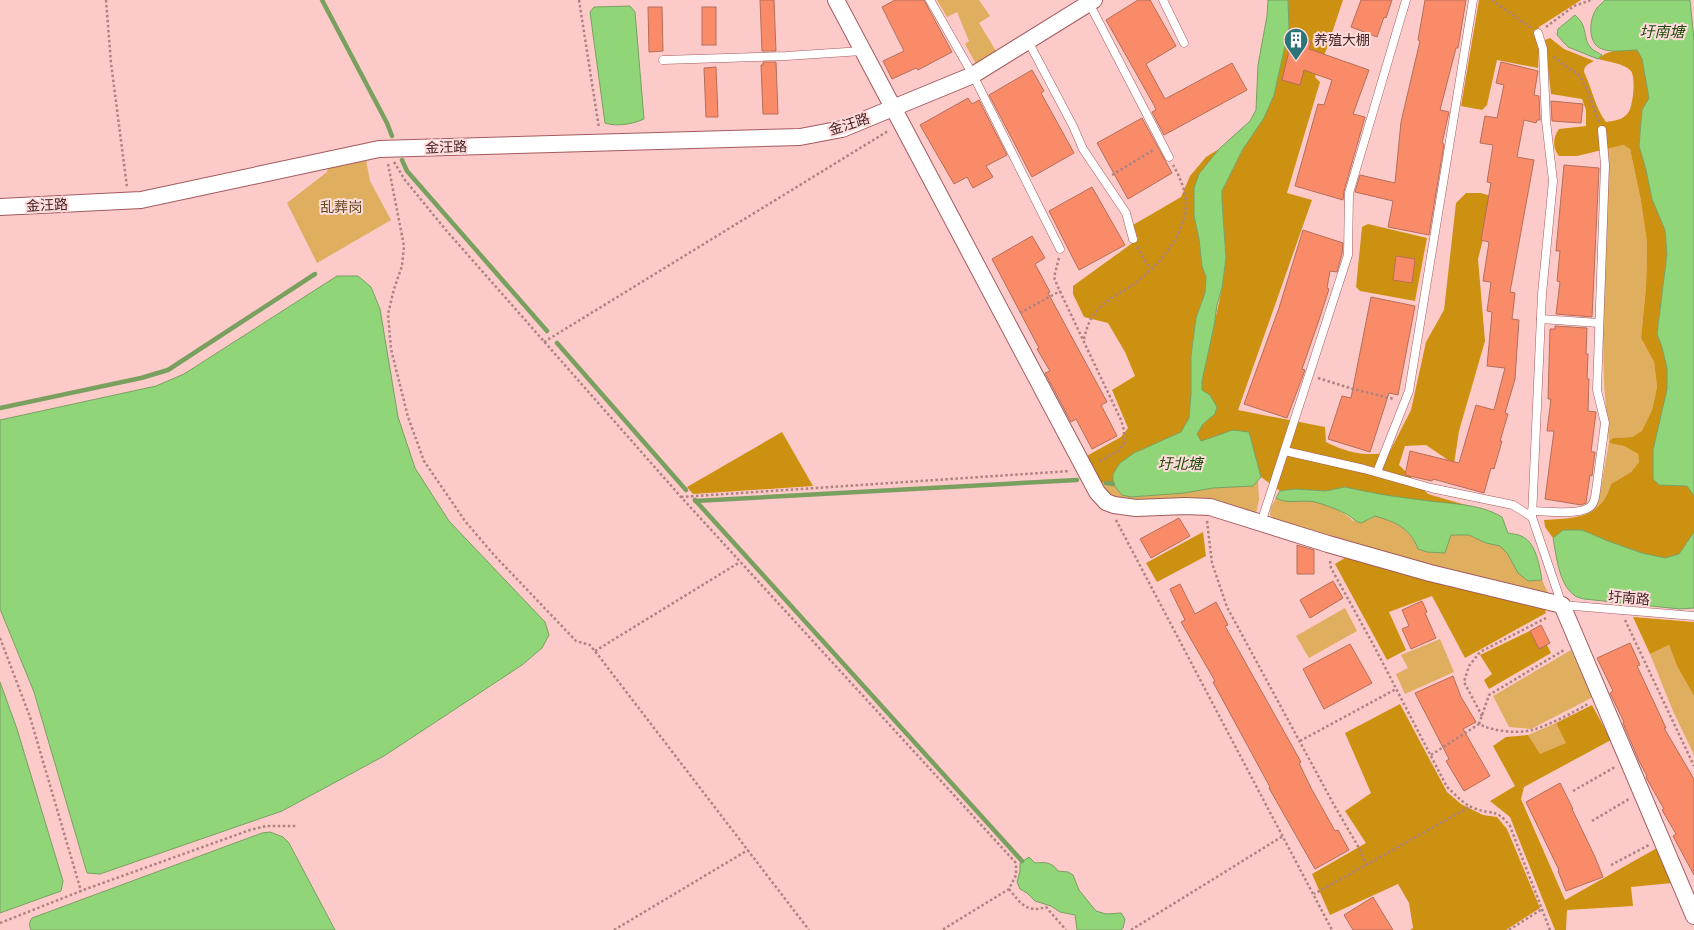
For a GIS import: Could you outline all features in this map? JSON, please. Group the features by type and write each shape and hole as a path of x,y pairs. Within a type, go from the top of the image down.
{"street":[{"path":"836,0 1085,470 1097,492 1106,502 1136,508 1210,507 1328,544 1430,573 1562,607 1694,916"},
{"name":"金汪路","path":"0,207 141,200 385,148 800,136 842,129 973,75 1091,2"}],"lane":[{"path":"930,0 973,75 1060,249"},
{"path":"1164,0 1184,42"},
{"path":"1261,523 1348,254 1349,193 1406,0"},
{"path":"1377,472 1409,391 1473,0"},
{"path":"1091,2 1169,157"},
{"path":"1538,33 1542,49 1544,102 1554,181 1541,320 1532,514 1562,607"},
{"path":"1028,41 1073,126 1082,149 1126,213 1133,239"},
{"path":"663,60 786,56 862,51"},
{"path":"1284,451 1377,472 1431,488 1513,505 1532,514 1579,512 1589,508 1594,501 1605,423 1597,390 1606,165 1602,130"},
{"path":"1541,320 1599,323"},
{"name":"圩南路","path":"1562,607 1694,616"}],"path":[{"path":"106,0 111,64 129,201"},
{"path":"578,0 601,142"},
{"path":"1492,0 1538,33 1574,6 1591,0"},
{"path":"1542,49 1580,76 1602,130"},
{"path":"544,342 900,123"},
{"path":"1103,181 1163,144"},
{"path":"385,148 405,180 445,229 544,342 681,497 1016,863 1016,875 1009,889 942,930"},
{"path":"385,148 404,246 402,266 388,314 391,349 408,417 424,461 465,521 494,554 576,641 590,645 595,651 809,930"},
{"path":"1083,340 1094,314 1103,304 1135,283 1150,270 1176,239 1185,214 1186,203 1182,180 1169,157"},
{"path":"1133,239 1150,270"},
{"path":"681,497 1085,470 1118,451 1124,444 1124,430 1121,420 1054,277 1058,266 1060,249"},
{"path":"1006,321 1060,291"},
{"path":"1309,376 1383,397 1406,399"},
{"path":"1106,502 1332,930"},
{"path":"1210,507 1207,522 1212,562 1227,607 1359,848 1366,865"},
{"path":"1328,544 1330,568 1447,787 1464,802 1476,809 1502,816 1510,826 1550,930"},
{"path":"595,651 740,562"},
{"path":"1482,716 1464,682 1469,666 1480,652 1562,607"},
{"path":"1620,610 1694,766"},
{"path":"0,638 30,717 81,891"},
{"path":"1431,755 1479,724 1489,696 1577,642"},
{"path":"1300,742 1396,689"},
{"path":"1479,724 1502,731 1532,730 1574,712 1601,697"},
{"path":"1573,791 1627,760"},
{"path":"1592,821 1641,791"},
{"path":"1313,894 1471,806"},
{"path":"0,922 250,830 266,826 296,826"},
{"path":"1130,930 1283,836"},
{"path":"1611,865 1661,839"},
{"path":"614,930 748,850"},
{"path":"1009,889 1025,907 1037,910 1046,907 1066,930"},
{"path":"1509,930 1542,909"}],"green space":[{"path":"937,0 979,0 990,16 979,23 996,51 976,64 965,44 969,41 957,12 947,17"},
{"path":"1623,145 1630,149 1641,201 1647,243 1646,287 1641,338 1654,362 1657,387 1652,410 1642,432 1632,437 1613,438 1613,444 1624,446 1638,454 1639,462 1631,472 1611,484 1605,499 1593,511 1600,493 1609,442 1604,384 1603,341 1608,148"},
{"name":"乱葬岗","path":"366,160 370,181 391,220 317,263 287,203 327,172 328,167"},
{"path":"1258,481 1259,500 1256,513 1188,502 1114,499 1096,482 1113,484 1122,495 1131,497 1184,493 1213,488 1253,486"},
{"path":"1276,498 1286,501 1309,500 1337,510 1353,521 1369,520 1375,516 1383,518 1401,527 1410,536 1418,549 1427,552 1444,553 1451,535 1469,535 1486,543 1500,546 1507,553 1518,573 1528,581 1542,580 1549,595 1393,559 1275,520 1270,515 1271,507"},
{"path":"1345,608 1357,631 1309,658 1296,636"},
{"path":"1440,639 1454,672 1405,694 1396,674 1408,668 1401,655"},
{"path":"1669,645 1677,666 1694,696 1694,755 1673,711 1650,654"},
{"path":"1571,650 1593,697 1531,729 1509,727 1493,696"},
{"path":"1556,723 1567,743 1539,755 1528,735"}],"shaded area":[{"path":"1288,0 1343,0 1315,77 1320,82 1287,193 1312,200 1238,410 1325,427 1326,442 1349,451 1364,454 1389,453 1411,410 1426,342 1444,310 1456,203 1466,193 1481,193 1494,197 1478,259 1485,341 1459,431 1454,464 1426,445 1405,446 1399,465 1428,494 1476,508 1386,496 1345,487 1326,491 1295,489 1280,491 1261,477 1249,432 1201,441 1197,434 1203,424 1215,414 1210,395 1202,391 1202,381 1222,288 1226,258 1222,190 1243,149 1264,118 1274,95 1289,28"},
{"path":"1479,0 1581,0 1539,27 1536,34 1539,49 1538,68 1497,60 1487,105 1482,110 1461,106"},
{"path":"1550,38 1564,49 1594,61 1586,66 1584,72 1599,111 1606,122 1621,119 1630,110 1634,86 1633,75 1628,68 1620,64 1598,59 1606,53 1626,50 1637,50 1642,58 1649,98 1642,110 1639,146 1652,199 1665,230 1667,254 1657,334 1667,368 1667,392 1653,450 1674,486 1688,486 1694,496 1694,532 1679,554 1665,558 1642,553 1582,530 1563,530 1553,538 1545,527 1544,520 1576,517 1594,510 1607,496 1611,484 1631,472 1639,462 1638,454 1624,446 1609,442 1613,438 1632,437 1642,431 1652,410 1657,387 1654,362 1641,338 1646,287 1647,243 1641,201 1630,149 1623,145 1577,156 1559,156 1555,150 1555,135 1559,129 1586,126 1586,110 1582,99 1551,94 1545,40"},
{"path":"1219,149 1199,174 1194,216 1202,266 1206,277 1205,293 1196,318 1191,356 1189,418 1181,432 1134,453 1120,463 1113,474 1113,484 1096,482 1083,458 1121,437 1128,428 1112,390 1135,376 1125,352 1108,323 1084,317 1073,294 1073,286 1138,239 1133,225 1181,197 1190,176 1206,157"},
{"path":"1368,224 1427,238 1415,301 1360,291 1356,287 1362,227"},
{"path":"782,432 813,486 693,494 687,487"},
{"path":"1203,532 1206,556 1157,582 1146,563"},
{"path":"1348,556 1543,604 1546,613 1465,658 1432,596 1389,612 1406,650 1387,660 1335,564"},
{"path":"1633,617 1694,622 1694,696 1677,666 1669,645 1650,654"},
{"path":"1538,627 1551,653 1489,689 1484,680 1492,674 1480,655"},
{"path":"1400,704 1447,792 1461,804 1483,815 1497,817 1507,829 1540,908 1506,930 1410,930 1413,928 1409,903 1398,884 1330,915 1312,874 1366,843 1345,811 1371,793 1345,733"},
{"path":"1592,705 1611,740 1524,787 1521,799 1565,900 1657,848 1672,883 1631,887 1633,906 1567,910 1566,930 1555,930 1510,817 1490,801 1515,786 1493,746 1506,737 1528,735 1540,754 1566,743 1556,723"}],"water":[{"name":"圩北塘","path":"1268,0 1288,0 1289,28 1274,95 1264,118 1243,149 1222,191 1226,258 1222,288 1202,381 1202,390 1210,395 1217,407 1215,414 1203,424 1197,434 1201,441 1233,430 1249,432 1261,477 1253,486 1213,488 1184,493 1131,497 1122,495 1113,484 1113,474 1120,463 1134,453 1181,432 1189,418 1191,356 1196,318 1205,293 1206,277 1202,266 1194,216 1194,188 1199,174 1219,149 1250,121 1256,110 1258,65"},
{"name":"圩南塘","path":"1605,0 1690,0 1694,40 1694,496 1687,486 1659,485 1653,479 1653,450 1667,389 1667,368 1657,334 1667,254 1665,230 1652,199 1639,146 1642,110 1649,98 1642,59 1637,50 1615,51 1602,49 1597,46 1592,36 1591,24 1594,12"},
{"path":"630,6 635,12 644,119 615,125 605,123 590,12 594,7"},
{"path":"1575,15 1584,28 1588,44 1602,55 1598,59 1568,47 1557,35 1558,29"},
{"path":"337,276 358,276 371,287 380,309 398,417 415,468 449,521 545,622 549,635 542,648 522,665 384,756 282,811 100,874 87,873 34,692 0,609 0,420 156,386 184,374"},
{"path":"1345,487 1393,496 1463,505 1493,512 1502,517 1508,533 1521,536 1531,545 1537,556 1542,580 1528,581 1518,573 1507,553 1500,546 1486,543 1469,535 1451,535 1445,553 1427,552 1418,549 1406,531 1389,521 1375,516 1361,523 1348,515 1318,503 1310,501 1290,502 1276,498 1280,491 1295,489 1326,491"},
{"path":"1563,530 1582,530 1642,553 1665,558 1679,554 1694,532 1694,608 1680,609 1584,599 1575,596 1564,583 1555,552 1553,538"},
{"path":"0,682 17,729 63,881 61,891 0,913"},
{"path":"270,832 283,837 289,843 335,930 31,930 30,928 32,918 262,833"},
{"path":"1029,857 1035,863 1048,863 1058,871 1068,872 1073,875 1079,890 1096,911 1106,914 1121,913 1125,919 1123,928 1121,930 1077,930 1075,915 1060,912 1051,906 1035,901 1020,889 1017,882 1020,863"}],"building":[{"path":"760,0 774,0 776,51 762,51"},
{"path":"895,0 924,0 952,52 918,70 916,68 892,79 883,61 904,51 882,7"},
{"path":"1138,0 1150,0 1176,46 1146,64 1165,99 1232,63 1247,90 1164,135 1152,112 1156,110 1154,105 1106,20"},
{"path":"1361,0 1392,0 1377,37 1351,27"},
{"path":"1425,0 1466,0 1458,48 1456,48 1440,110 1449,112 1442,143 1444,144 1429,235 1388,227 1393,201 1355,192 1360,175 1395,183 1401,122 1420,41 1418,40"},
{"path":"648,7 662,7 663,51 649,52"},
{"path":"702,7 716,7 716,45 702,45"},
{"path":"1292,38 1311,42 1309,49 1369,70 1353,114 1365,117 1343,200 1295,186 1318,104 1324,105 1332,80 1304,70 1300,85 1282,80"},
{"path":"763,62 776,62 778,114 763,114 761,65 763,65"},
{"path":"1501,62 1538,71 1534,95 1539,96 1540,120 1537,120 1536,123 1524,120 1517,157 1534,160 1510,292 1515,293 1512,319 1519,320 1515,379 1505,413 1508,414 1500,441 1502,441 1494,469 1491,468 1484,493 1433,479 1432,481 1405,475 1410,451 1459,463 1476,405 1494,410 1505,368 1487,366 1492,312 1487,311 1491,282 1483,281 1489,242 1481,240 1491,183 1487,182 1493,145 1480,143 1485,116 1497,118 1504,85 1496,83"},
{"path":"716,67 718,117 706,117 704,68"},
{"path":"1032,70 1044,91 1041,93 1074,153 1032,177 989,95"},
{"path":"968,98 972,104 979,100 1007,155 986,166 993,177 973,188 967,177 954,184 920,125"},
{"path":"1551,101 1583,104 1581,123 1552,121"},
{"path":"1142,118 1172,173 1128,199 1097,143"},
{"path":"1564,165 1599,168 1592,317 1556,314 1560,282 1557,281 1560,251 1556,251"},
{"path":"1092,187 1125,245 1079,270 1049,211"},
{"path":"1303,230 1343,243 1337,272 1330,271 1327,288 1329,289 1302,369 1305,370 1287,418 1244,404 1279,308"},
{"path":"1032,236 1045,258 1035,264 1050,292 1048,293 1107,402 1101,405 1117,436 1092,449 1076,419 1071,422 1045,373 1050,371 992,259"},
{"path":"1396,256 1415,259 1412,283 1393,280"},
{"path":"1371,297 1415,306 1398,395 1389,393 1370,452 1328,439 1342,396 1351,398"},
{"path":"1555,326 1587,328 1588,411 1596,412 1591,452 1595,452 1586,503 1581,505 1545,499 1554,431 1547,431 1551,399 1548,399 1550,329 1555,329"},
{"path":"1179,518 1190,536 1151,558 1140,539"},
{"path":"1297,545 1314,550 1314,574 1297,574"},
{"path":"1333,581 1343,598 1310,618 1300,600"},
{"path":"1180,584 1195,614 1216,602 1228,625 1225,626 1301,762 1299,763 1311,788 1335,831 1338,830 1349,850 1315,869 1269,788 1213,682 1215,681 1181,622 1185,620 1170,589"},
{"path":"1422,601 1436,638 1411,649 1402,629 1409,626 1402,610"},
{"path":"1541,625 1550,643 1539,649 1530,631"},
{"path":"1630,643 1640,665 1637,666 1666,728 1664,728 1694,779 1694,875 1673,836 1676,834 1662,810 1664,809 1646,777 1610,693 1613,691 1597,658"},
{"path":"1350,644 1372,683 1324,709 1303,669"},
{"path":"1453,676 1461,697 1476,722 1463,729 1490,776 1464,791 1446,761 1449,759 1415,693"},
{"path":"1560,783 1603,877 1566,891 1559,870 1526,802"},
{"path":"1373,897 1393,930 1353,930 1344,915"}],"waterway":[{"path":"322,0 387,123 392,136"},
{"path":"402,160 407,171 547,331"},
{"path":"0,408 141,378 168,370 315,274"},
{"path":"557,343 686,490"},
{"path":"695,501 1077,480"},
{"path":"1106,483 1113,484"},
{"path":"695,500 1022,861"}],"place":[{"name":"养殖大棚","path":"1296,61"}]}
